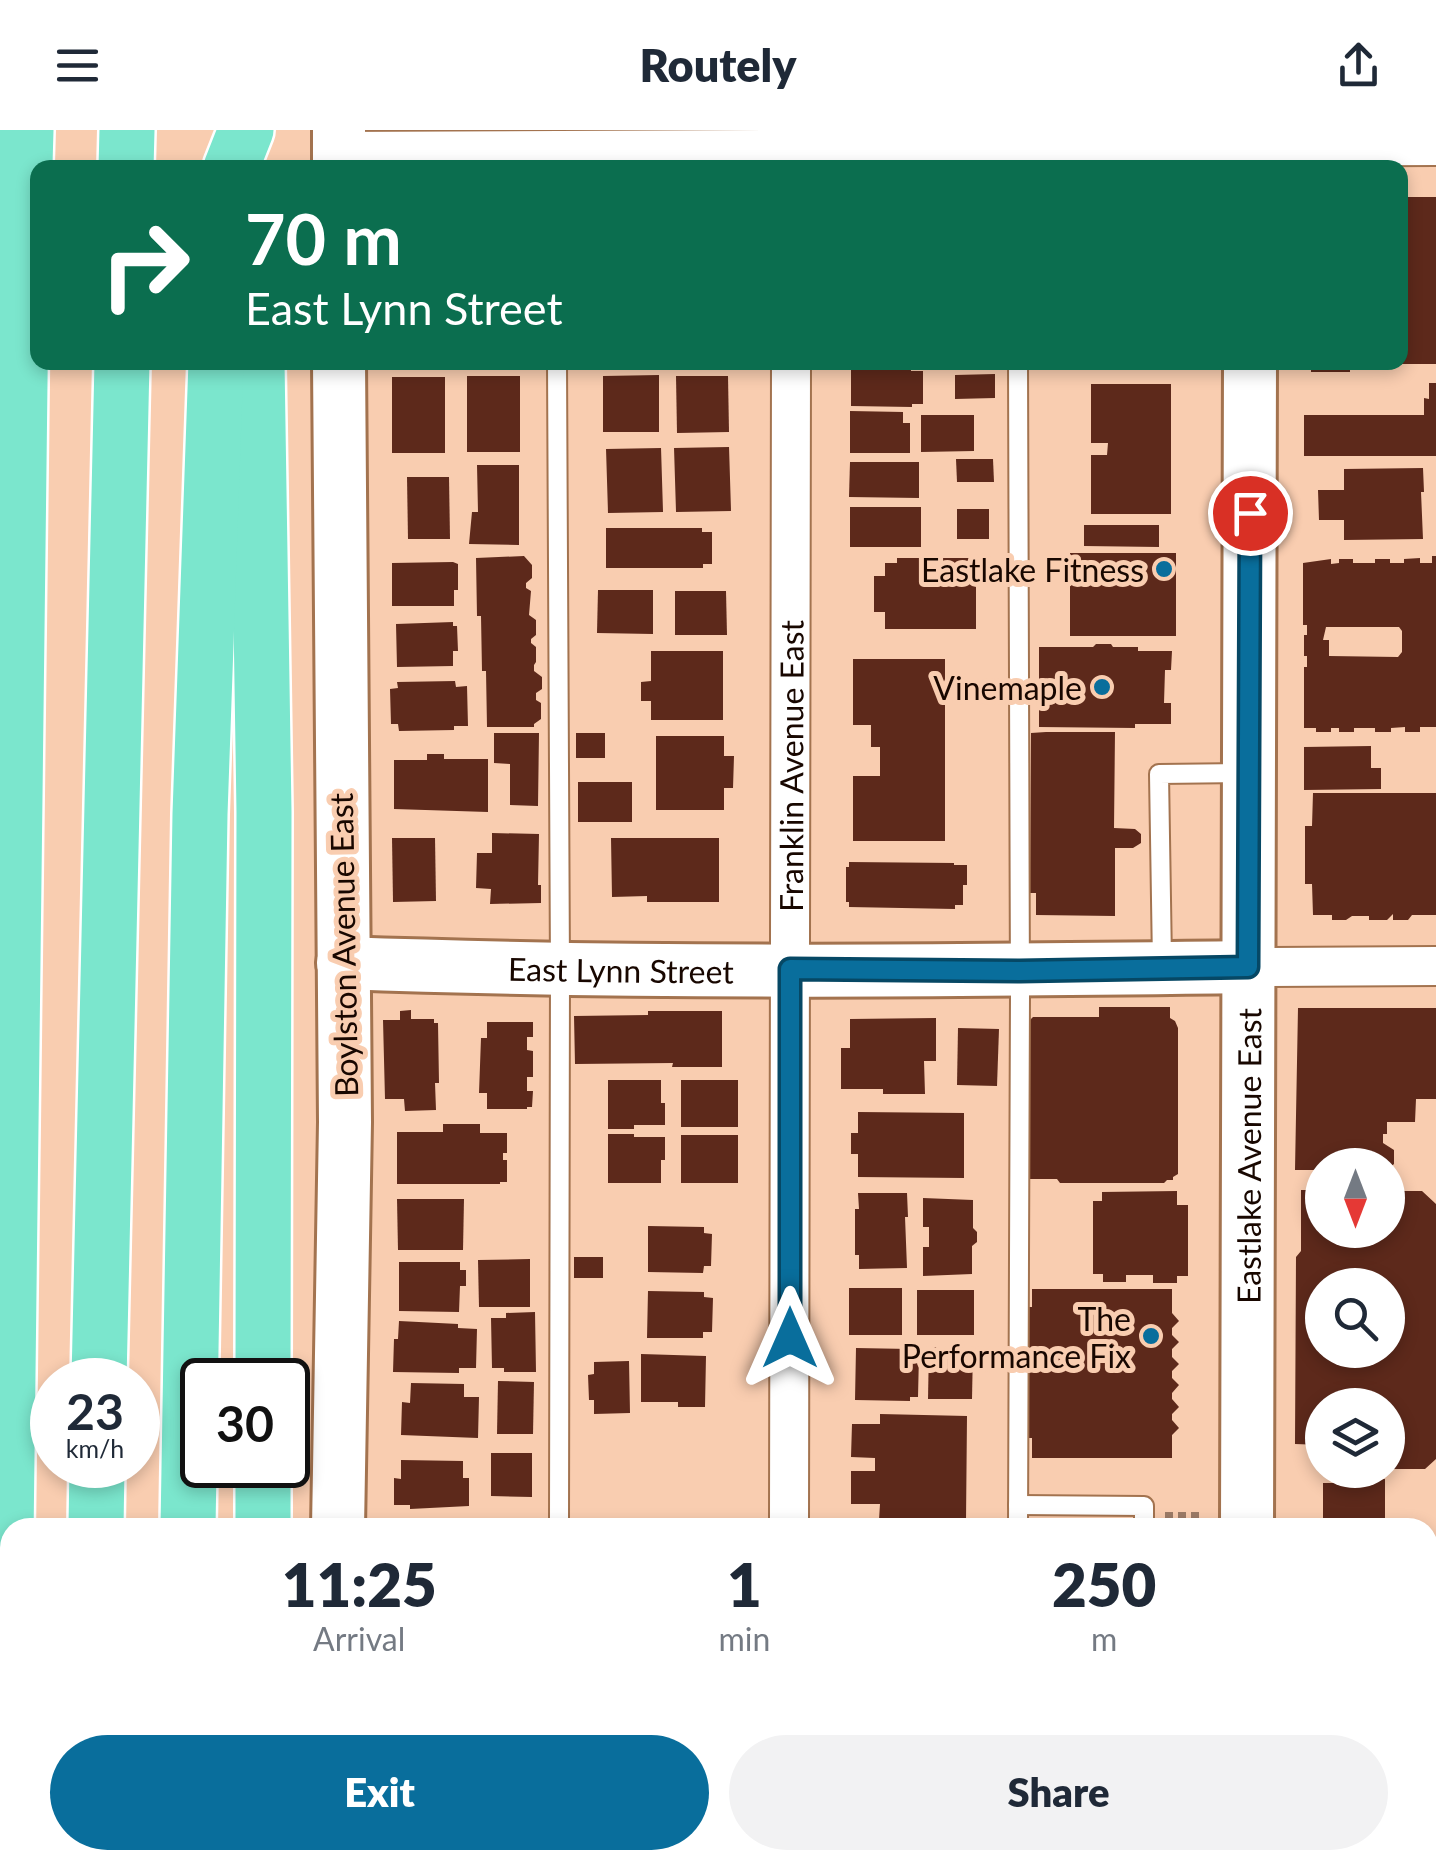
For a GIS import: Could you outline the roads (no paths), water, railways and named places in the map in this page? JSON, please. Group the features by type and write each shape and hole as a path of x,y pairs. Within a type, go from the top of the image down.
{"highway":[{"path":"6,1518 26,130"},
{"path":"126,130 126,160"},
{"path":"235,160 250,130"},
{"path":"250,130 253,160"},
{"path":"0,483 22,300"},
{"path":"99,1358 122,370"},
{"path":"188,1518 200,814 216,370"},
{"path":"257,370 264,812 263,1358"},
{"path":"96,1518 97,1488"},
{"path":"263,1488 263,1518"}],"street":[{"path":"338,150 1436,146"},
{"name":"Boylston Avenue East","path":"338,1518 345,1122 340,370"},
{"name":"Franklin Avenue East","path":"789,1518 791,370"},
{"name":"Eastlake Avenue East","path":"1223,1518 1248,967 1250,370"},
{"name":"East Lynn Street","path":"344,964 560,970 1020,971 1436,966"}],"lane":[{"path":"557,370 558,1518"},
{"path":"1018,370 1018,1518"},
{"path":"1162,970 1159,774 1250,773"},
{"path":"1018,1505 1144,1506 1150,1518"}],"place":[{"name":"Eastlake Fitness","path":"1164,569"},
{"name":"Vinemaple","path":"1102,687"},
{"name":"The Performance Fix","path":"1151,1336"}]}
